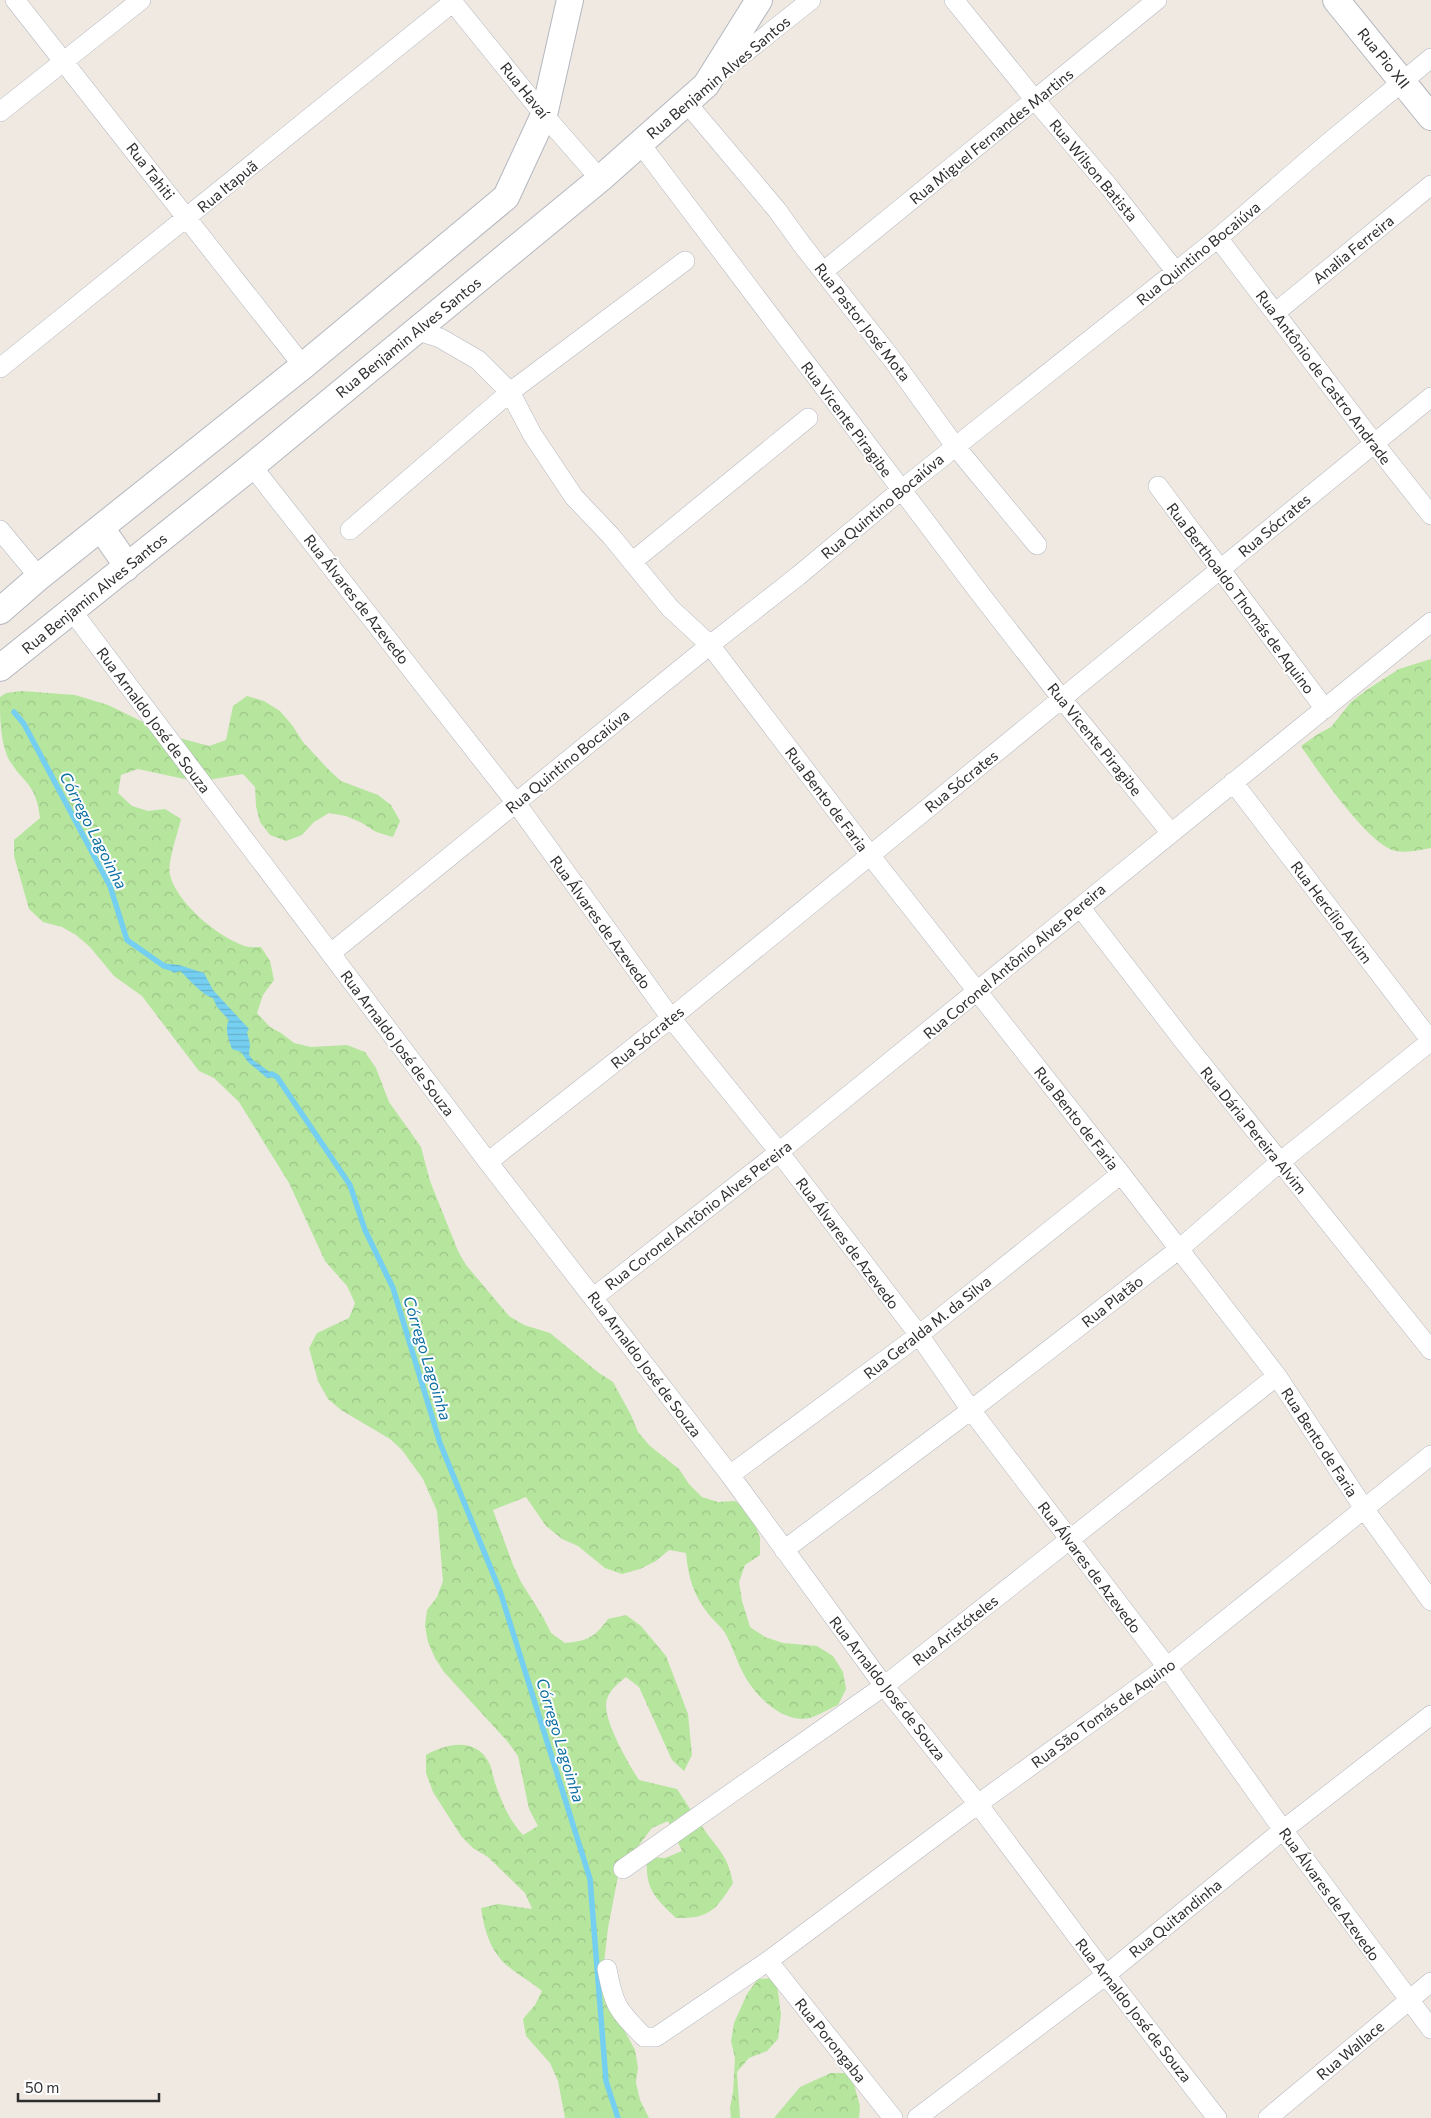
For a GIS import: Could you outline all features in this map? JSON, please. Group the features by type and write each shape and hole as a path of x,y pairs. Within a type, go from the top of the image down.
{"main road":[{"path":"0,611 39,577 303,366 506,198 544,115 570,0"},
{"path":"706,84 759,0"},
{"name":"Rua Pio XII","path":"1336,0 1431,117"},
{"name":"Rua Benjamin Alves Santos","path":"2,666 418,331 600,180 639,142 706,84"},
{"path":"101,528 124,561 126,568"}],"street":[{"name":"Rua Tahiti","path":"15,0 303,366"},
{"path":"0,112 141,0"},
{"name":"Rua Benjamin Alves Santos","path":"706,84 811,0"},
{"name":"Rua Wilson Batista","path":"954,0 1035,100 1110,188 1176,272"},
{"name":"Rua Miguel Fernandes Martins","path":"824,271 1157,0"},
{"name":"Rua Havaí","path":"452,1 544,115 600,180"},
{"name":"Rua Itapuã","path":"0,368 188,218 452,1"},
{"name":"Rua Quintino Bocaiúva","path":"330,953 798,576 900,490 1218,238 1431,58"},
{"name":"Rua Pastor José Mota","path":"686,102 777,210 892,359 955,446 1037,545"},
{"name":"Rua Vicente Piragibe","path":"639,142 900,490 1062,699 1171,833"},
{"name":"Analia Ferreira","path":"1275,313 1431,185"},
{"name":"Rua Antônio de Castro Andrade","path":"1218,238 1431,515"},
{"path":"350,530 510,392 685,261"},
{"name":"Rua Bento de Faria","path":"418,331 440,338 478,360 510,392 532,434 574,497 670,608 710,645 870,855 1277,1376 1365,1510 1431,1601"},
{"name":"Rua Sócrates","path":"488,1162 671,1018 1431,397"},
{"path":"632,562 808,418"},
{"name":"Rua Álvares de Azevedo","path":"252,466 516,803 671,1018 780,1152 919,1336 971,1410 1167,1667 1408,2001 1431,2029"},
{"name":"Rua Berthoaldo Thomás de Aquino","path":"1158,486 1325,709"},
{"path":"0,530 39,577"},
{"name":"Rua Arnaldo José de Souza","path":"72,611 488,1162 730,1475 884,1686 978,1804 1106,1975 1217,2118"},
{"name":"Rua Coronel Antônio Alves Pereira","path":"594,1297 780,1152 1431,622"},
{"name":"Rua Hercílio Alvim","path":"1233,782 1431,1041"},
{"name":"Rua Dária Pereira Alvim","path":"1080,907 1280,1162 1431,1350"},
{"name":"Rua Platão","path":"784,1550 971,1410 1178,1250 1280,1162 1431,1041"},
{"name":"Rua Geralda M. da Silva","path":"730,1475 919,1336 1121,1174"},
{"name":"Rua Aristóteles","path":"623,1869 884,1686 1277,1376"},
{"name":"Rua São Tomás de Aquino","path":"607,1969 612,1997 621,2013 644,2037 651,2038 656,2036 768,1962 978,1804 1167,1667 1365,1510 1431,1455"},
{"name":"Rua Quitandinha","path":"917,2118 1106,1975 1284,1830 1431,1716"},
{"name":"Rua Porongaba","path":"768,1962 893,2118"},
{"name":"Rua Wallace","path":"1268,2118 1431,1982"}],"green space":[{"path":"1431,659 1431,848 1396,851 1385,846 1358,822 1344,806 1301,746 1331,727 1351,702 1368,689 1399,669"},
{"path":"22,691 75,695 108,705 172,736 209,746 226,740 233,706 247,696 264,701 280,711 303,742 341,781 378,795 391,805 400,821 393,837 376,832 346,816 329,813 314,822 302,835 286,841 270,835 260,822 256,806 255,787 243,774 208,780 189,780 138,769 121,775 118,793 132,806 148,811 165,809 181,819 169,869 174,886 189,907 221,934 244,946 261,947 270,961 274,980 263,995 257,1013 270,1027 294,1043 311,1047 347,1045 365,1052 376,1068 389,1102 421,1147 430,1181 458,1251 466,1265 509,1316 524,1325 550,1333 613,1382 638,1432 650,1446 679,1469 689,1484 702,1497 718,1502 735,1501 750,1510 760,1538 760,1555 745,1565 739,1582 742,1601 750,1627 765,1637 783,1643 817,1646 833,1656 843,1672 846,1689 838,1705 807,1719 793,1718 784,1714 766,1703 752,1688 725,1633 704,1609 696,1594 688,1570 686,1553 669,1550 656,1561 640,1569 622,1574 605,1568 578,1546 562,1539 546,1526 526,1497 493,1510 521,1582 551,1633 565,1643 580,1641 595,1634 608,1619 626,1615 641,1626 666,1656 688,1714 692,1755 684,1771 672,1760 639,1687 626,1677 610,1693 606,1701 607,1713 624,1754 639,1780 677,1789 721,1852 727,1862 731,1875 733,1883 722,1900 710,1911 696,1917 676,1918 652,1892 649,1885 647,1868 647,1857 665,1858 682,1851 668,1821 652,1828 619,1871 608,1928 604,1963 617,2017 635,2050 638,2067 636,2083 640,2100 649,2118 565,2118 558,2081 550,2063 526,2036 523,2019 535,2005 542,1991 506,1965 500,1958 490,1943 481,1908 498,1904 532,1909 525,1893 488,1857 473,1848 461,1836 433,1792 426,1773 426,1755 451,1746 459,1745 475,1748 482,1753 489,1763 503,1804 518,1829 523,1835 538,1826 529,1809 518,1756 507,1741 444,1672 428,1642 425,1626 427,1610 437,1597 443,1581 437,1511 423,1479 402,1450 390,1439 341,1410 328,1399 318,1381 309,1348 317,1333 349,1318 355,1303 347,1286 325,1261 289,1183 239,1102 214,1078 199,1071 142,996 114,976 90,947 76,935 62,927 43,922 29,909 14,856 14,840 40,818 32,790 14,767 5,751 0,713 0,697 6,693"},
{"path":"776,1978 781,2014 778,2039 767,2051 749,2058 737,2072 740,2118 731,2118 730,2108 735,2058 731,2041 734,2023 747,1994 758,1979"},
{"path":"831,2073 851,2073 860,2106 859,2118 774,2118 800,2087"}],"water":[{"path":"161,963 179,965 204,973 213,990 249,1029 247,1032 250,1044 249,1055 277,1077 267,1078 248,1062 241,1052 232,1049 227,1031 229,1020 217,1007 213,998 200,990 180,971 174,973"}],"waterway":[{"name":"Córrego Lagoinha","path":"14,712 24,724 110,886 127,940 164,966 170,968"},
{"name":"Córrego Lagoinha","path":"272,1074 277,1077 350,1185 365,1230 393,1288 440,1443 500,1591 590,1879 606,2081 618,2118"}]}
